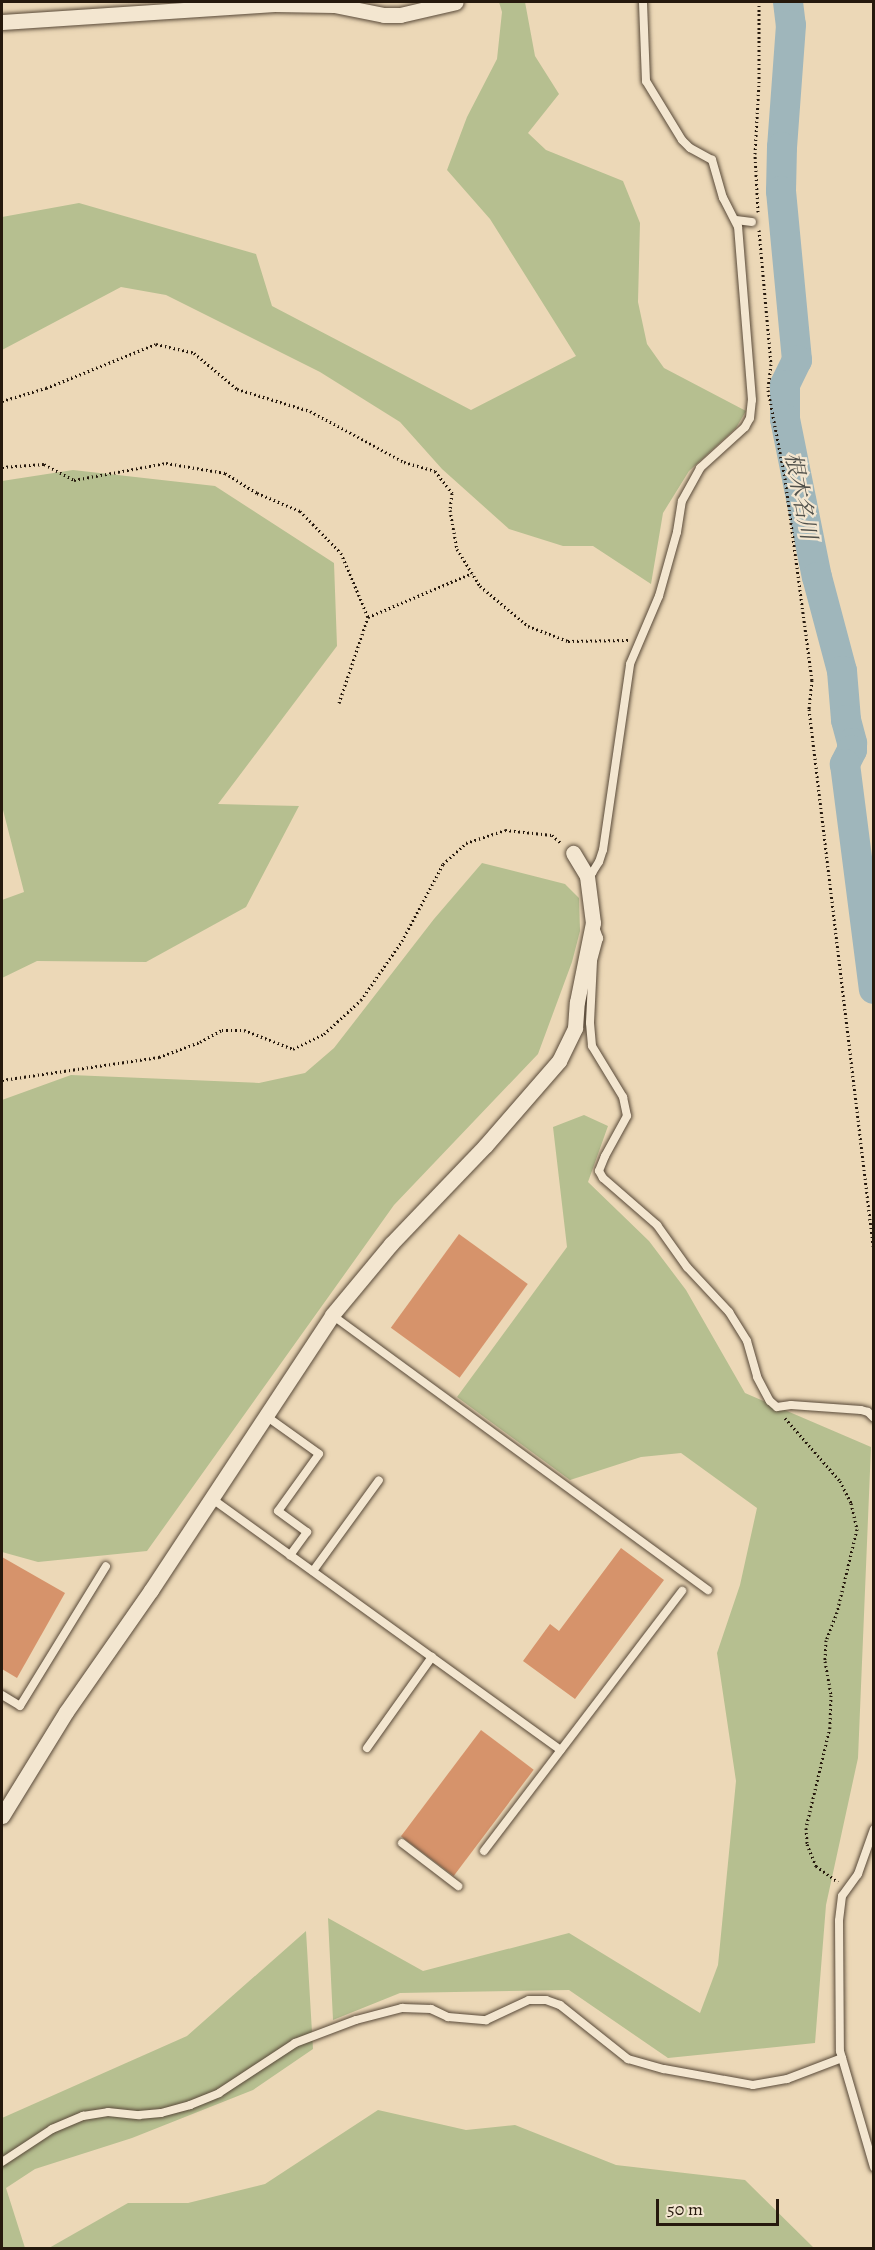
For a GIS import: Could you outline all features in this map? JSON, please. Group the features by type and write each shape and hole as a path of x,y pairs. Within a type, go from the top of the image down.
{"street":[{"path":"2,22 274,4 334,5 384,15 400,15 456,2"},
{"path":"2,1816 66,1712 332,1315 391,1244 485,1146 559,1062 575,1028 577,1002 593,923 586,876 573,853"}],"lane":[{"path":"586,876 596,868 603,850 630,664 638,640 659,596 677,532 682,501 700,468 726,447 750,418 752,400 736,220 723,198 711,160 690,148 682,140 646,81 643,52 643,2"},
{"path":"736,220 749,222"},
{"path":"593,923 599,938 593,961 590,1023 592,1046 623,1097 627,1116 605,1155 599,1171 609,1186 657,1225 674,1251 729,1312 747,1341 757,1377 770,1401 777,1407 791,1404 861,1410 868,1412 873,1418"},
{"path":"332,1315 708,1590"},
{"path":"266,1416 319,1454 278,1511 307,1532 290,1555"},
{"path":"313,1571 379,1480"},
{"path":"211,1498 561,1750"},
{"path":"2,1695 20,1706 106,1566"},
{"path":"484,1851 682,1591"},
{"path":"368,1748 432,1657"},
{"path":"873,1829 858,1874 839,1905 842,2058 873,2167"},
{"path":"402,1843 458,1886"},
{"path":"2,2162 52,2129 83,2116 108,2112 150,2114 190,2105 219,2093 295,2043 356,2020 402,2008 431,2008 448,2017 486,2020 529,2000 546,2000 560,2005 628,2059 753,2085 787,2079 842,2058"}],"path":[{"path":"759,2 755,154 771,364 768,390 785,478 812,680 809,709 873,1253"},
{"path":"2,401 45,388 156,344 194,353 237,389 310,411 404,462 435,471 452,493 450,510 457,549 480,586 528,626 568,641 638,640"},
{"path":"2,467 44,464 74,480 166,463 225,473 257,493 300,511 340,554 368,617 339,704"},
{"path":"368,617 472,573"},
{"path":"2,1080 159,1057 200,1042 222,1030 244,1030 293,1048 324,1034 361,1000 402,941 443,864 466,843 505,830 552,835 573,853"},
{"path":"777,1407 840,1480 851,1503 857,1529 842,1592 826,1640 825,1661 831,1695 830,1727 806,1828 807,1844 816,1866 848,1887"}],"green space":[{"path":"499,2 525,2 535,56 559,94 528,133 546,150 623,181 640,223 638,302 647,344 664,368 746,411 736,428 689,471 663,513 651,584 593,546 563,546 509,529 442,469 400,422 320,372 166,295 121,287 2,350 2,217 79,203 256,254 272,306 471,410 576,356 490,219 447,170 467,117 497,59 502,12"},
{"path":"73,470 215,486 334,563 337,646 218,804 299,806 246,907 146,962 37,961 2,978 2,900 24,892 2,806 2,481"},
{"path":"482,863 565,884 579,898 580,931 572,962 538,1054 394,1205 147,1551 38,1562 2,1552 2,1100 71,1075 259,1083 305,1073 334,1048 434,919"},
{"path":"584,1115 608,1126 588,1182 649,1241 686,1290 745,1393 871,1447 858,1758 826,1905 815,2043 668,2058 569,1990 400,1993 333,2020 328,1918 423,1971 569,1933 700,2013 718,1965 736,1781 717,1653 740,1585 757,1508 681,1453 641,1457 570,1480 457,1397 567,1247 553,1127"},
{"path":"306,1931 313,2049 253,2090 132,2138 35,2169 6,2188 25,2248 2,2248 2,2118 187,2036"},
{"path":"378,2110 466,2130 515,2125 616,2165 745,2180 814,2248 49,2248 128,2203 188,2203 265,2184"}],"building":[{"path":"459,1234 528,1284 460,1378 391,1328"},
{"path":"621,1548 664,1580 575,1699 523,1661 550,1624 559,1631"},
{"path":"2,1557 65,1593 17,1678 2,1669"},
{"path":"481,1730 534,1770 454,1876 401,1836"}],"waterway":[{"name":"根木名川","path":"788,2 791,25 781,191 797,360 785,385 785,419 817,577 842,671 846,720 852,743 852,750 845,764 874,989"}]}
